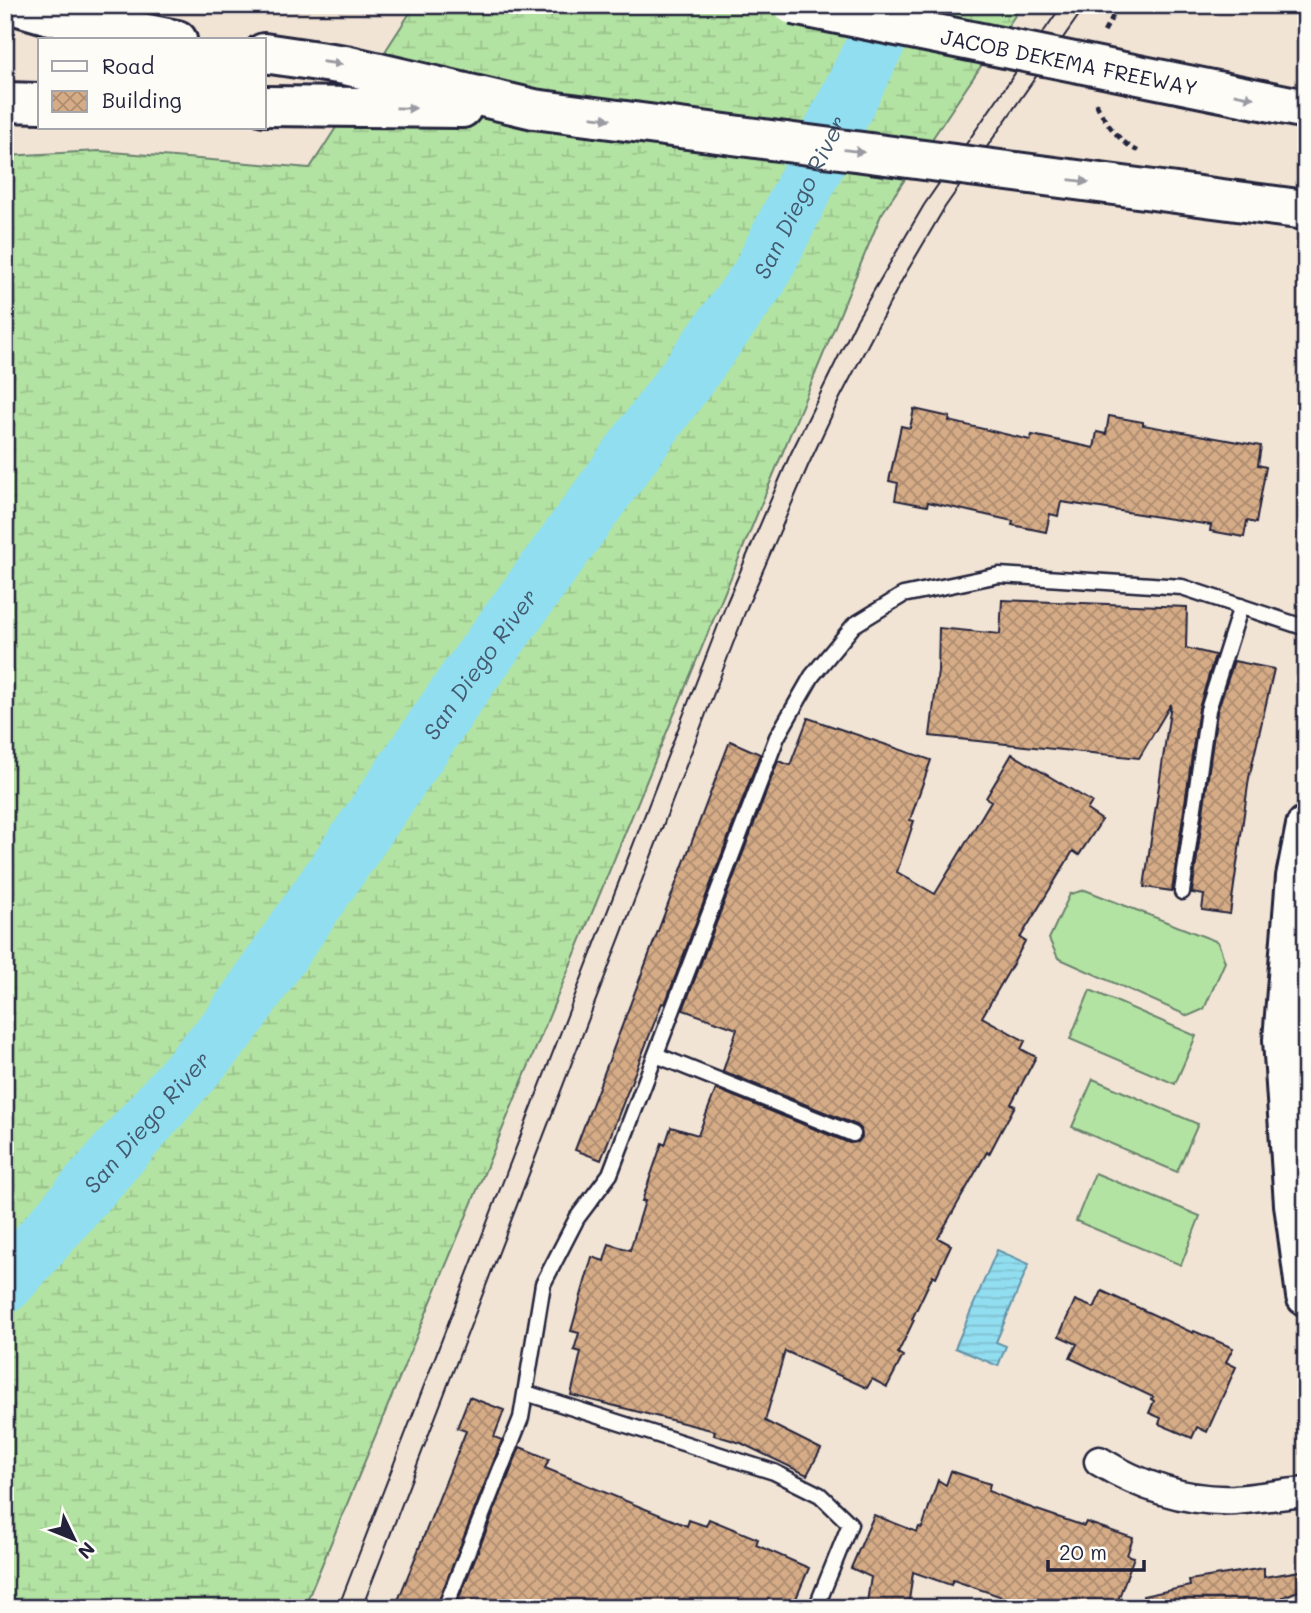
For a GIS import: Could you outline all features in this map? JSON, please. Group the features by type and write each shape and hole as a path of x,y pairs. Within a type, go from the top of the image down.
{"main road":[{"path":"15,5 46,14 167,38"},
{"name":"JACOB DEKEMA FREEWAY","path":"793,5 1306,109"},
{"path":"266,53 345,65 534,109 1306,210"},
{"path":"5,102 38,103"},
{"path":"266,106 534,109"},
{"path":"1306,826 1296,877 1283,1040 1294,1204 1306,1296"}],"street":[{"path":"1099,1461 1127,1478 1184,1497 1233,1500 1306,1492"}],"lane":[{"path":"445,1608 521,1418 543,1284 577,1218 610,1174 778,737 812,676 854,625 904,595 999,575 1182,587 1306,628"},
{"path":"1182,892 1208,710 1241,607"},
{"path":"656,1055 853,1135"},
{"path":"526,1394 774,1472 820,1495 850,1524 816,1608"}],"green space":[{"path":"415,5 1022,5 881,215 304,1608 5,1608 5,156 99,151 310,168"},
{"path":"1085,890 1218,942 1225,962 1204,1009 1188,1016 1058,958 1049,939 1070,894"},
{"path":"1090,990 1196,1036 1175,1084 1070,1039"},
{"path":"1093,1079 1198,1124 1177,1172 1072,1127"},
{"path":"1095,1173 1200,1216 1181,1265 1076,1221"}],"water":[{"path":"997,1250 1029,1264 996,1342 1006,1346 998,1366 955,1348"}],"building":[{"path":"914,409 950,417 949,421 1030,440 1032,435 1094,448 1097,432 1106,434 1109,416 1143,422 1143,425 1261,446 1258,465 1266,467 1256,523 1247,521 1244,537 1210,531 1211,525 1061,502 1058,516 1050,514 1046,532 1012,525 1013,521 928,502 927,506 895,500 898,483 889,481 901,426 910,428"},
{"path":"1002,600 1187,607 1186,648 1215,655 1199,708 1172,891 1144,887 1171,704 1139,758 930,736 938,671 939,628 1000,634"},
{"path":"1234,661 1274,669 1249,778 1230,914 1202,910 1204,895 1192,893 1217,712"},
{"path":"808,718 931,760 910,820 914,821 897,872 935,894 991,801 986,798 1012,754 1092,802 1087,810 1102,820 1079,855 1073,851 1020,938 1025,941 982,1017 1025,1041 1021,1049 1036,1057 1011,1104 1015,1106 938,1238 951,1245 912,1319 914,1320 898,1353 903,1356 887,1387 872,1379 867,1388 785,1351 765,1421 821,1449 807,1475 741,1443 714,1435 715,1431 571,1395 581,1352 574,1350 579,1333 571,1331 592,1257 604,1261 609,1244 630,1250 645,1201 642,1201 662,1143 665,1145 671,1127 698,1135 716,1089 849,1143 858,1142 862,1137 861,1129 857,1125 723,1071 737,1029 683,1010 778,761 790,765"},
{"path":"730,741 760,754 665,1004 662,1003 601,1160 575,1150"},
{"path":"1102,1291 1193,1333 1194,1331 1233,1348 1226,1362 1236,1367 1207,1432 1197,1427 1192,1438 1159,1424 1161,1418 1149,1413 1153,1397 1070,1358 1077,1344 1059,1336 1075,1300 1094,1308"},
{"path":"469,1397 504,1410 494,1437 502,1440 436,1608 395,1608 466,1431 457,1428"},
{"path":"520,1447 549,1459 545,1468 687,1526 689,1520 706,1526 709,1519 758,1539 756,1545 809,1568 792,1608 455,1608"},
{"path":"951,1471 990,1484 988,1491 1034,1509 1084,1526 1086,1522 1133,1538 1127,1555 1134,1557 1115,1608 1025,1608 1010,1602 1011,1600 953,1580 951,1585 913,1572 908,1608 866,1608 871,1577 851,1568 874,1515 917,1532 919,1527 922,1528 938,1480 946,1485"},
{"path":"1264,1568 1264,1577 1306,1570 1306,1588 1283,1597 1285,1608 1144,1608 1143,1596 1190,1586 1189,1580"}],"waterway":[{"name":"San Diego River","path":"5,1284 231,1025 467,680 759,278 895,5"}],"tram line":[{"path":"338,1608 727,602 789,457 856,321 924,205 1062,5"},
{"path":"362,1608 746,610 808,466 840,398 902,280 945,207 1086,5"}]}
